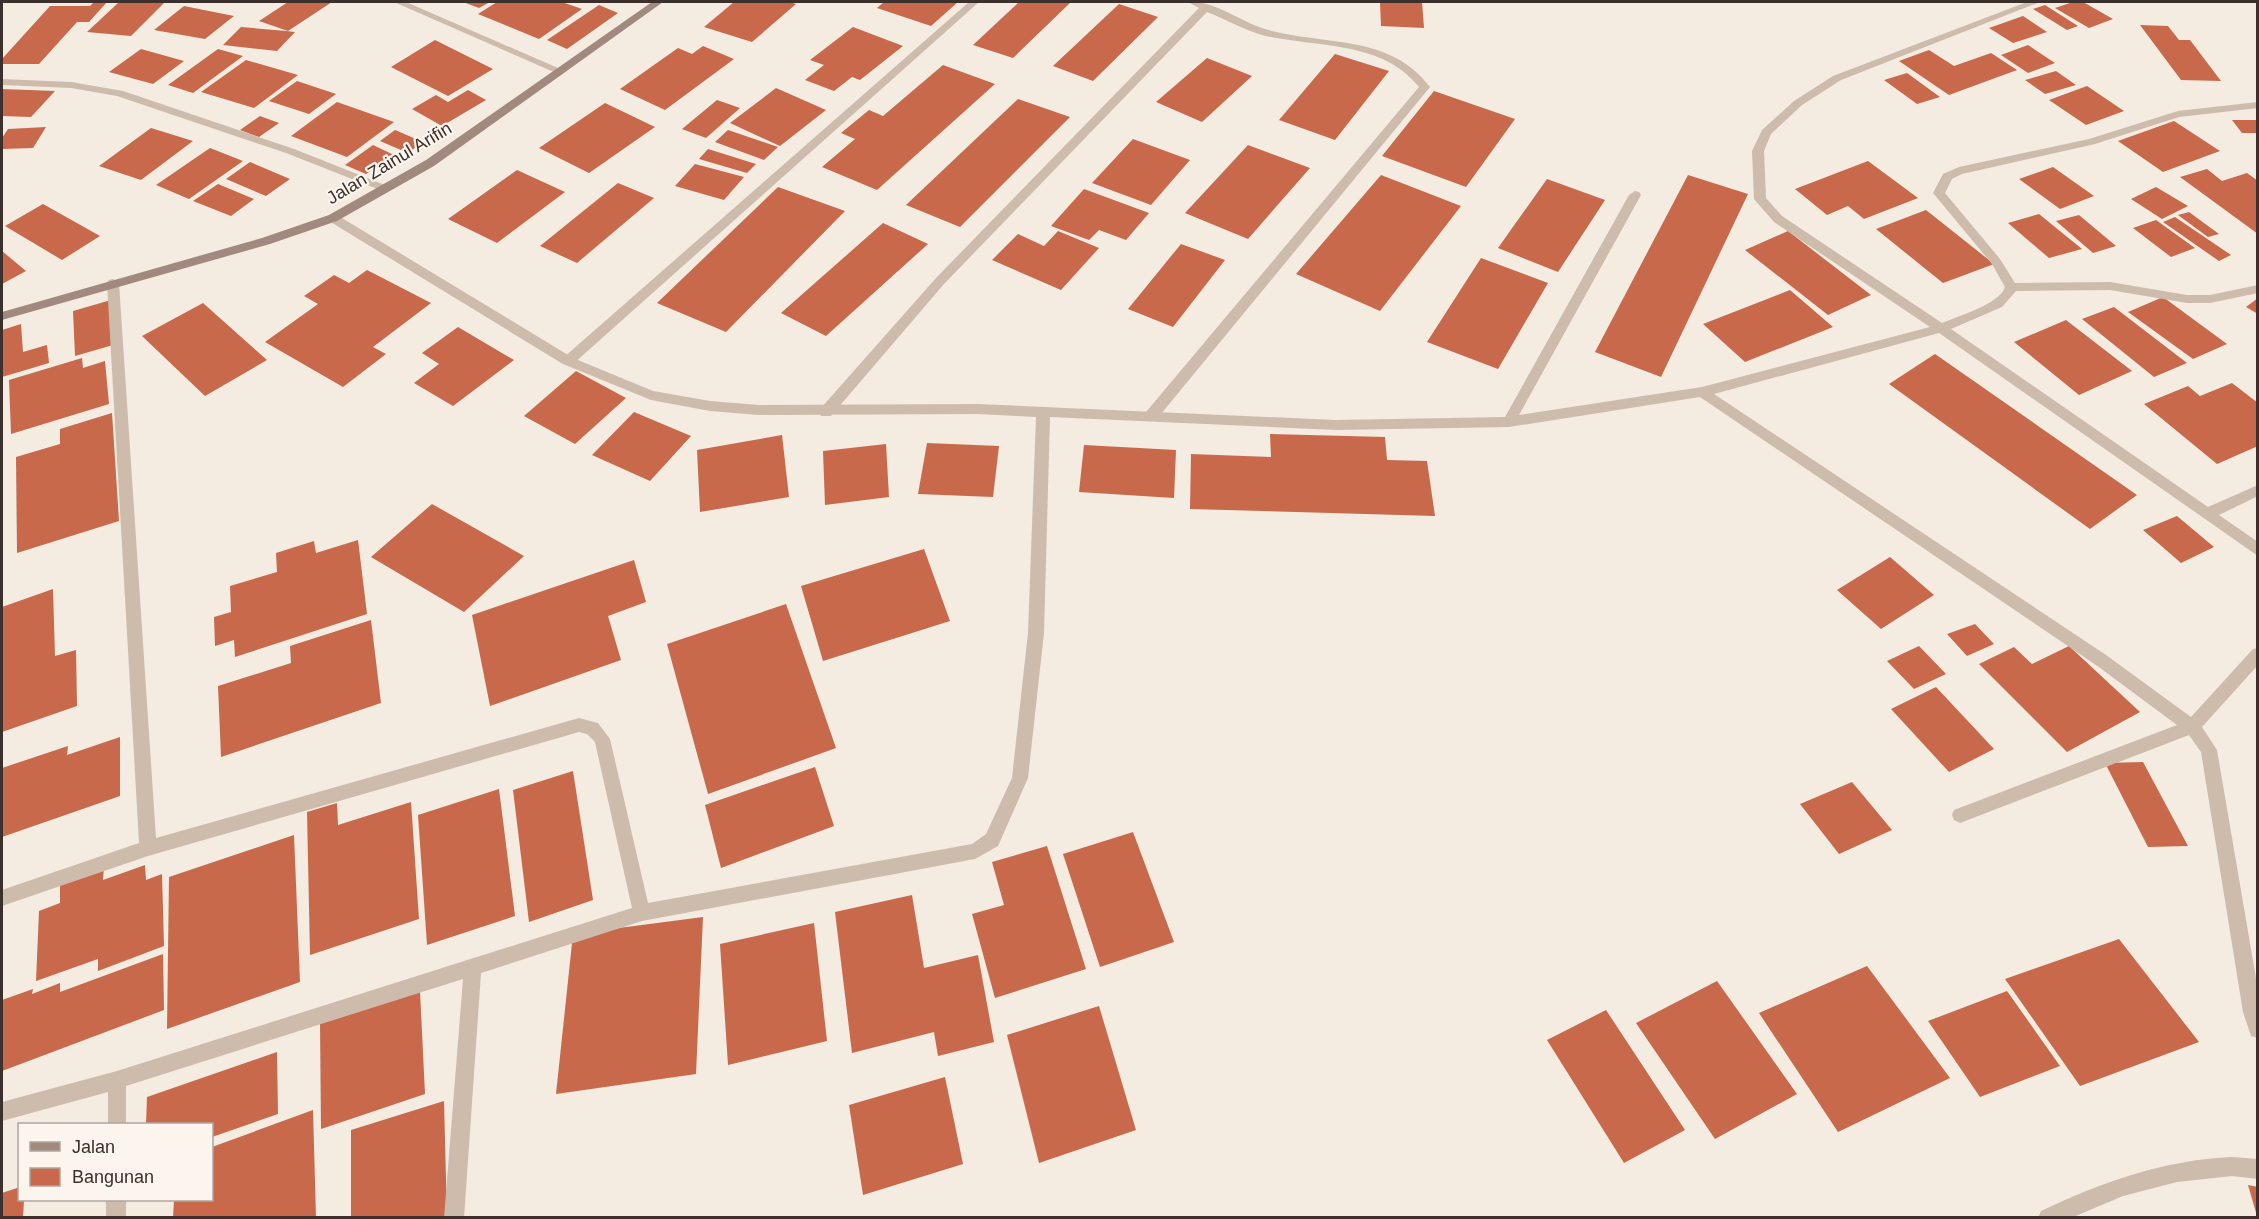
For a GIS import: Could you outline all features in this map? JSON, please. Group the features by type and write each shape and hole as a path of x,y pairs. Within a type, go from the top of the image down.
{"street":[{"path":"399,2 560,71"},
{"name":"Jalan Zainul Arifin","path":"2,316 266,241 333,218 384,187 398,183 430,163 658,2"},
{"path":"568,361 974,2"},
{"path":"1151,416 1425,87 1412,71 1392,58 1338,43 1263,32 1193,2"},
{"path":"2035,2 1837,78 1798,103 1766,132 1758,151 1760,199 1778,219 1941,328 2209,513 2258,550"},
{"path":"826,412 940,281 1206,7"},
{"path":"2,82 71,85 119,93 290,151 384,187"},
{"path":"333,218 568,361 651,395 710,406 826,412 978,409 1336,425 1509,422 1702,392 1941,328 1998,304 2009,294 2011,287 1991,253 1949,210 1939,193 1947,177 1959,171 2091,142 2178,114 2258,105"},
{"path":"1509,422 1635,195"},
{"path":"113,283 148,848"},
{"path":"2011,287 2110,286 2187,299 2210,299 2258,289"},
{"path":"1702,392 2091,654 2192,727 2209,750 2252,1012 2258,1029"},
{"path":"2,1112 117,1080 473,964 642,913 975,851 992,840 1020,778 1036,633 1043,412"},
{"path":"2209,513 2258,490"},
{"path":"1960,815 2192,727 2258,654"},
{"path":"2,898 148,848 579,725 592,728 602,739 642,913"},
{"path":"454,1218 473,964"},
{"path":"117,1080 117,1123"},
{"path":"2048,1218 2090,1197 2203,1167 2258,1169"},
{"path":"116,1201 116,1218"}],"building":[{"path":"94,2 107,2 89,22 77,22 39,64 2,64 2,59 50,6 90,6"},
{"path":"119,2 165,2 131,36 87,32"},
{"path":"288,2 332,2 288,31 259,21"},
{"path":"463,2 490,2 479,8"},
{"path":"497,2 562,2 582,9 539,39 478,14"},
{"path":"734,2 796,4 752,42 704,27"},
{"path":"884,2 958,2 931,26 877,8"},
{"path":"1019,2 1071,2 1013,58 973,45"},
{"path":"1380,2 1422,2 1424,28 1381,26"},
{"path":"2073,2 2083,2 2113,19 2089,28 2055,8"},
{"path":"1119,4 1158,17 1093,81 1053,66"},
{"path":"599,5 618,13 567,49 547,40"},
{"path":"2045,5 2078,26 2067,30 2033,9"},
{"path":"184,6 234,16 205,39 154,30"},
{"path":"2023,16 2047,32 2013,43 1989,28"},
{"path":"2140,25 2168,26 2179,40 2190,40 2221,81 2181,80"},
{"path":"241,27 295,32 277,51 223,45"},
{"path":"853,27 903,46 860,80 852,77 834,91 805,80 824,65 810,60"},
{"path":"435,40 493,69 448,96 391,67"},
{"path":"2028,45 2055,63 2028,73 2001,55"},
{"path":"703,46 734,59 665,110 620,89 678,48 692,54"},
{"path":"141,49 184,61 153,84 109,72"},
{"path":"218,49 243,56 193,93 168,85"},
{"path":"1929,50 1954,66 1991,53 2017,70 1949,95 1899,61"},
{"path":"1335,54 1389,71 1335,140 1279,120"},
{"path":"1207,58 1252,76 1202,122 1156,102"},
{"path":"246,60 298,75 254,108 201,92"},
{"path":"943,65 995,84 877,190 822,167 855,139 841,133 869,110 883,116"},
{"path":"2056,71 2076,85 2045,94 2025,80"},
{"path":"1907,73 1940,97 1917,104 1884,80"},
{"path":"297,81 336,94 309,114 269,101"},
{"path":"2087,86 2124,111 2086,125 2049,100"},
{"path":"776,88 826,110 780,146 730,123"},
{"path":"2,89 55,91 31,117 2,116"},
{"path":"468,90 486,100 442,126 412,109 436,95 448,102"},
{"path":"1434,91 1515,119 1466,187 1382,156"},
{"path":"1018,99 1070,117 960,227 906,205"},
{"path":"717,100 740,108 706,138 682,129"},
{"path":"337,102 394,122 347,157 291,136"},
{"path":"605,103 655,127 589,173 539,148"},
{"path":"260,116 279,123 259,137 240,130"},
{"path":"2232,120 2258,120 2258,133 2242,133"},
{"path":"2174,121 2220,151 2163,172 2118,141"},
{"path":"46,127 33,148 2,149 2,138 8,129"},
{"path":"151,128 193,141 141,180 99,166"},
{"path":"395,130 423,142 408,153 380,141"},
{"path":"728,130 778,147 764,160 715,142"},
{"path":"1133,139 1190,160 1151,205 1092,183"},
{"path":"373,145 394,155 366,174 345,165"},
{"path":"1248,145 1310,168 1248,239 1185,213"},
{"path":"210,148 243,161 189,199 156,185"},
{"path":"708,149 756,164 747,173 699,159"},
{"path":"1868,161 1918,198 1864,219 1848,206 1827,215 1795,189"},
{"path":"250,162 290,179 266,196 226,179"},
{"path":"695,164 744,177 724,200 675,186"},
{"path":"2053,167 2094,196 2060,209 2019,179"},
{"path":"2207,169 2222,181 2247,173 2258,181 2258,234 2180,177"},
{"path":"517,170 565,192 497,243 448,219"},
{"path":"1381,175 1461,206 1380,311 1296,274"},
{"path":"1688,175 1748,194 1661,377 1595,352"},
{"path":"1547,179 1605,200 1558,272 1498,248"},
{"path":"618,183 654,198 577,263 540,246"},
{"path":"218,184 254,199 231,216 193,201"},
{"path":"778,187 845,211 726,332 657,303"},
{"path":"2156,187 2188,206 2162,219 2131,199"},
{"path":"1084,189 1149,213 1126,240 1099,230 1089,240 1051,226"},
{"path":"43,204 100,236 62,260 5,226"},
{"path":"1926,210 1994,264 1943,283 1876,229"},
{"path":"2189,212 2219,234 2208,237 2178,215"},
{"path":"2039,214 2082,249 2049,258 2008,223"},
{"path":"2079,215 2116,246 2093,253 2056,221"},
{"path":"2175,217 2231,255 2219,261 2163,222"},
{"path":"2156,220 2195,248 2171,257 2133,228"},
{"path":"883,223 928,244 826,336 781,313"},
{"path":"1058,231 1099,248 1061,290 992,260 1018,234 1044,246"},
{"path":"1788,231 1871,295 1828,315 1745,250"},
{"path":"1181,244 1225,260 1173,327 1128,309"},
{"path":"2,251 26,271 2,284"},
{"path":"1481,258 1548,283 1498,369 1427,342"},
{"path":"367,270 431,303 373,347 386,354 343,387 265,342 318,304 304,296 334,275 349,283"},
{"path":"1790,290 1833,327 1745,362 1703,324"},
{"path":"2163,297 2227,344 2193,359 2128,312"},
{"path":"2258,298 2258,314 2246,307"},
{"path":"111,300 113,345 75,356 73,311"},
{"path":"203,303 267,360 205,396 142,336"},
{"path":"2114,307 2187,363 2154,377 2082,319"},
{"path":"2066,320 2132,371 2079,395 2014,342"},
{"path":"21,324 23,352 47,345 49,363 2,377 2,330"},
{"path":"458,327 514,360 453,406 414,383 439,364 422,353"},
{"path":"1935,354 2137,495 2090,529 1889,384"},
{"path":"82,358 83,368 105,361 109,404 11,434 9,380"},
{"path":"576,371 626,398 575,444 524,416"},
{"path":"2232,383 2258,403 2258,446 2217,464 2144,404 2188,386 2200,396"},
{"path":"634,412 691,436 650,481 592,455"},
{"path":"112,413 119,521 17,553 16,457 60,444 60,429"},
{"path":"1270,434 1385,437 1387,460 1427,461 1435,516 1190,509 1191,454 1271,457"},
{"path":"782,435 789,497 700,512 697,450"},
{"path":"927,443 999,446 993,497 918,494"},
{"path":"886,444 889,497 825,505 823,451"},
{"path":"1084,445 1176,450 1174,498 1079,492"},
{"path":"432,504 524,556 464,612 371,557"},
{"path":"2177,516 2214,547 2181,563 2143,530"},
{"path":"358,540 367,614 235,657 234,640 215,646 214,617 231,612 230,586 277,572 276,553 314,541 316,553"},
{"path":"924,549 950,621 823,661 801,586"},
{"path":"1890,557 1934,595 1881,629 1837,590"},
{"path":"634,560 646,602 608,616 621,660 490,706 472,615"},
{"path":"53,589 55,656 76,650 77,706 2,732 2,607"},
{"path":"786,604 836,748 708,794 667,644"},
{"path":"371,620 381,703 221,757 218,686 291,663 290,646"},
{"path":"1975,624 1994,644 1967,656 1947,634"},
{"path":"1919,646 1946,674 1914,689 1887,661"},
{"path":"2069,646 2140,712 2067,752 1979,664 2014,647 2032,664"},
{"path":"1936,687 1994,749 1949,772 1891,709"},
{"path":"120,737 120,796 2,837 2,768 68,746 67,755"},
{"path":"2143,762 2188,846 2148,847 2105,763"},
{"path":"815,767 834,826 721,868 705,805"},
{"path":"573,771 593,900 529,922 513,790"},
{"path":"1852,782 1892,830 1839,854 1800,804"},
{"path":"499,789 515,916 427,945 418,815"},
{"path":"411,802 419,919 310,955 307,812 337,803 338,825"},
{"path":"1133,832 1174,942 1100,967 1063,854"},
{"path":"294,835 300,982 167,1029 169,877"},
{"path":"1047,846 1086,969 995,998 972,914 1004,905 992,862"},
{"path":"145,865 146,880 162,874 164,946 98,971 98,959 36,981 39,911 60,903 60,882 104,867 103,880"},
{"path":"912,895 924,968 978,955 994,1042 938,1056 934,1032 852,1053 835,912"},
{"path":"703,917 696,1074 556,1094 573,934"},
{"path":"814,923 827,1041 728,1065 720,944"},
{"path":"2119,939 2199,1042 2080,1086 2005,979"},
{"path":"163,954 164,1010 2,1071 2,1000 33,989 32,994 60,983 60,992"},
{"path":"1867,966 1950,1078 1838,1132 1759,1013"},
{"path":"1717,981 1797,1094 1715,1139 1636,1023"},
{"path":"420,991 425,1094 321,1129 320,1023"},
{"path":"2007,991 2060,1066 1980,1097 1928,1021"},
{"path":"1099,1006 1136,1130 1039,1163 1007,1035"},
{"path":"1606,1010 1685,1130 1624,1163 1547,1040"},
{"path":"277,1052 278,1114 213,1137 213,1123 146,1123 147,1097"},
{"path":"945,1077 963,1164 863,1195 849,1105"},
{"path":"444,1101 447,1218 351,1218 351,1130"},
{"path":"313,1110 316,1218 173,1218 174,1201 213,1201 213,1147"},
{"path":"2248,1185 2258,1187 2258,1216 2257,1216"},
{"path":"18,1188 18,1201 24,1201 23,1218 2,1218 2,1193"}]}
